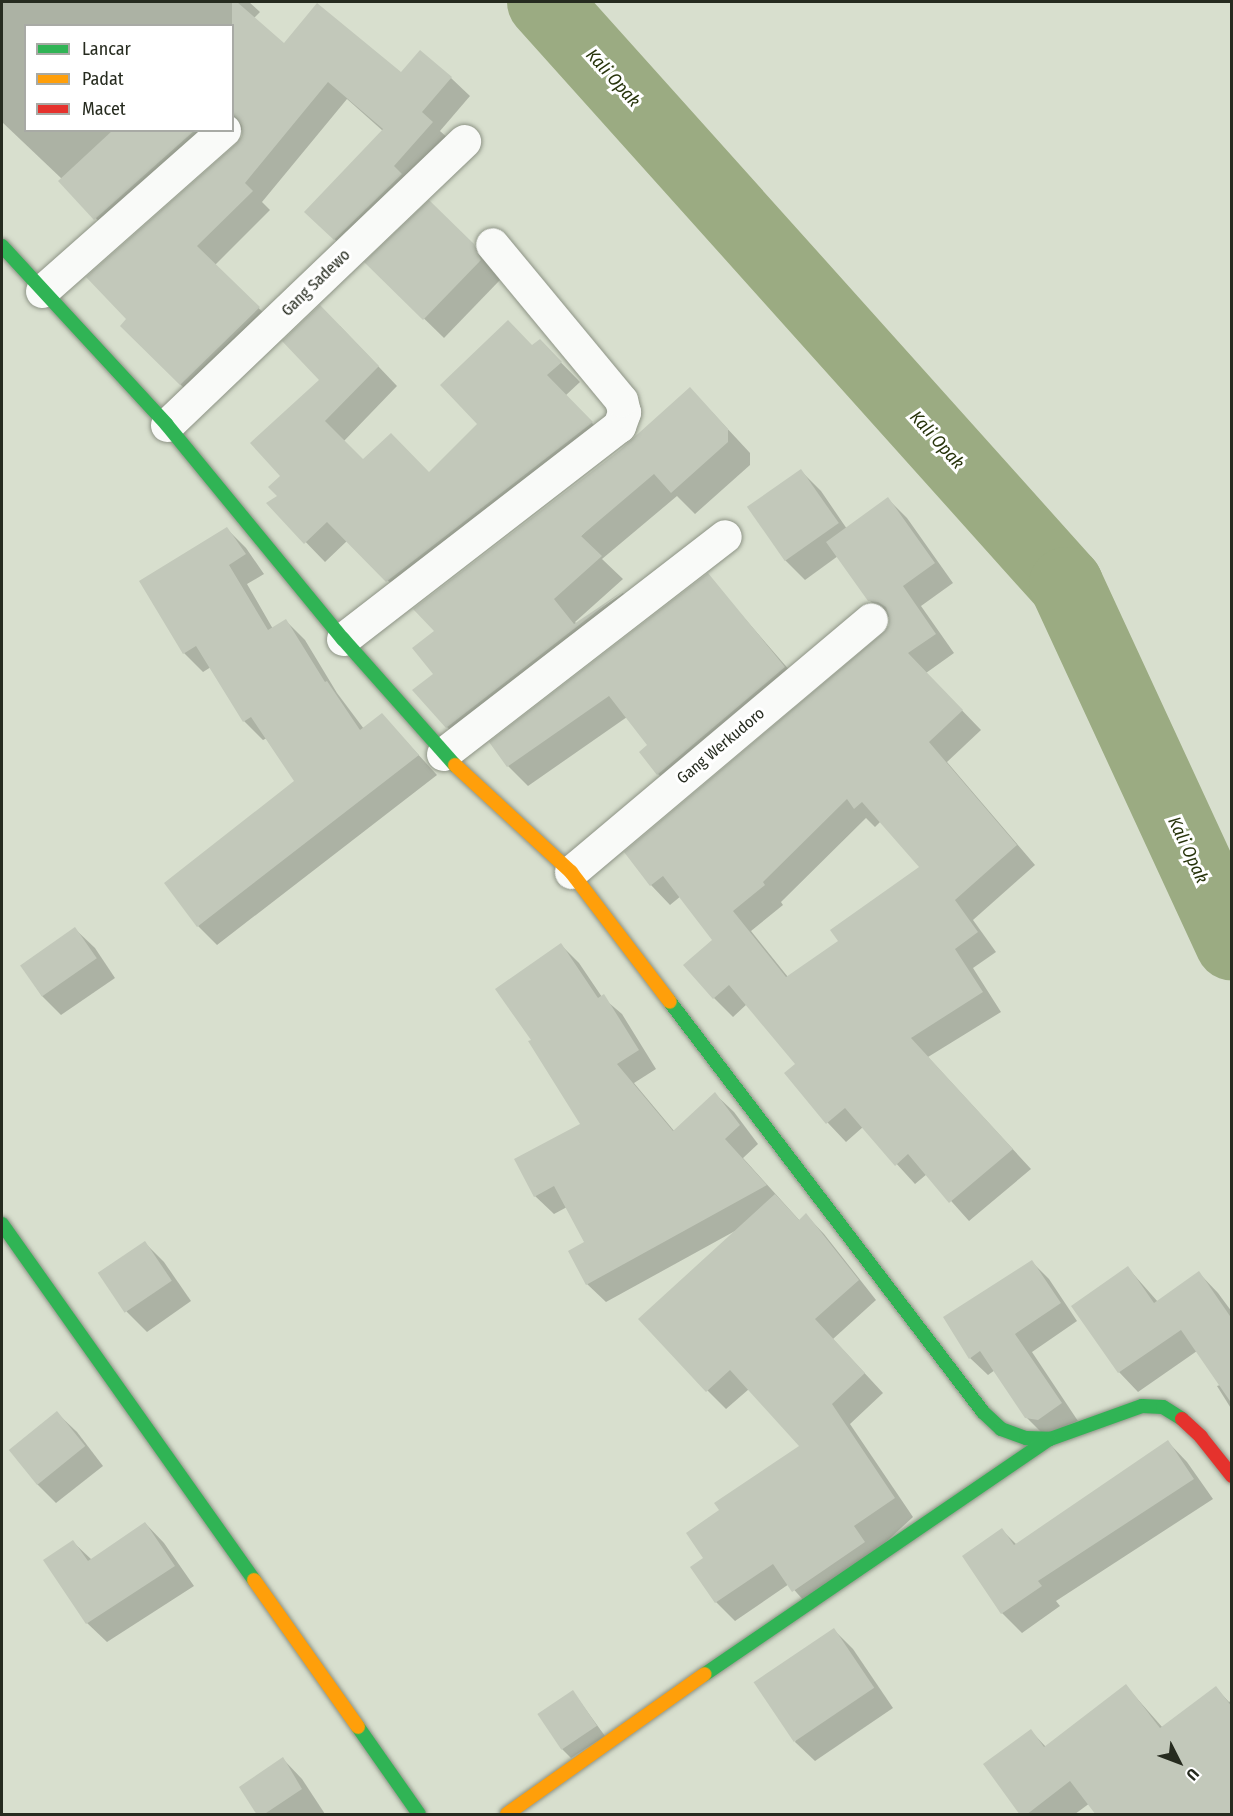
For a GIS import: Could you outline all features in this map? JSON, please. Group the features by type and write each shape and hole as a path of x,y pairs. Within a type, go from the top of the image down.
{"street":[{"path":"42,291 223,132"},
{"name":"Gang Sadewo","path":"167,425 465,141"},
{"path":"343,639 619,426 624,412 621,400 492,244"},
{"path":"2,246 167,425 343,639 443,754 571,872 982,1412 1001,1429 1026,1438 1050,1438"},
{"path":"443,754 725,536"},
{"name":"Gang Werkudoro","path":"571,872 872,619"},
{"path":"2,1224 419,1815"},
{"path":"507,1815 655,1708 1050,1438 1142,1406 1163,1407 1181,1418 1201,1437 1232,1476"}],"building":[{"path":"232,2 237,2 284,43 317,3 401,72 420,50 452,77 422,112 433,122 394,166 402,174 334,240 304,212 383,129 328,82 245,183 253,191 197,246 260,307 180,385 120,326 126,319 86,277 236,144 242,136 242,126 234,116 234,24 232,24"},
{"path":"111,132 193,132 94,220 58,181"},
{"path":"429,200 474,244 481,260 423,320 364,262"},
{"path":"320,305 379,366 325,421 363,459 391,433 429,472 477,424 440,385 508,320 532,345 540,339 562,362 547,375 593,422 386,582 327,522 304,544 266,503 277,496 268,487 280,476 250,443 319,380 282,341"},
{"path":"690,387 728,429 728,442 671,493 654,474 581,536 602,556 554,599 574,624 623,591 446,728 412,690 433,674 412,648 434,631 413,609 620,450"},
{"path":"801,469 839,523 785,561 747,507"},
{"path":"888,497 935,563 903,586 936,634 908,653 963,710 929,742 1017,845 955,900 978,932 955,949 983,992 911,1038 1013,1149 949,1203 908,1154 895,1166 845,1108 826,1124 784,1073 795,1064 729,985 713,999 683,965 712,940 663,876 650,886 624,852 883,633 889,625 886,607 878,602 868,601 826,542","holes":["847,799 854,809 862,802 919,867 830,930 838,941 786,977 733,911 765,885 763,882"]},
{"path":"227,527 246,554 229,565 268,630 286,619 325,682 327,681 360,730 382,713 419,755 197,927 164,883 294,781 251,717 243,722 196,646 183,654 139,581"},
{"path":"708,573 785,667 657,775 639,752 647,745 609,696 507,767 489,742"},
{"path":"75,927 97,958 42,997 20,965"},
{"path":"561,943 598,998 604,994 639,1050 617,1064 673,1131 715,1092 740,1125 725,1139 767,1185 586,1285 568,1251 584,1242 554,1186 534,1197 514,1159 580,1124 528,1041 531,1040 495,989"},
{"path":"775,1194 799,1220 806,1213 859,1280 815,1319 865,1373 832,1404 895,1498 854,1526 865,1542 792,1592 773,1564 715,1603 690,1567 703,1558 686,1533 719,1510 714,1503 799,1446 730,1370 706,1392 638,1319"},
{"path":"145,1241 172,1281 125,1313 98,1273"},
{"path":"1032,1260 1061,1303 1015,1334 1062,1403 1038,1420 1025,1418 980,1351 969,1359 943,1317"},
{"path":"1128,1266 1154,1303 1199,1271 1232,1319 1232,1404 1181,1330 1118,1373 1071,1306"},
{"path":"57,1411 85,1446 37,1485 9,1450"},
{"path":"1168,1440 1194,1479 1038,1581 1042,1586 1001,1614 962,1556 1002,1528 1014,1545"},
{"path":"145,1522 175,1566 86,1624 43,1560 73,1540 88,1561"},
{"path":"834,1628 874,1688 794,1742 754,1682"},
{"path":"1126,1684 1160,1728 1216,1686 1232,1707 1232,1815 1096,1815 1070,1781 1026,1815 1020,1815 983,1764 1031,1729 1044,1747"},
{"path":"573,1690 597,1726 561,1750 537,1714"},
{"path":"283,1757 302,1789 263,1815 257,1815 239,1787"}],"waterway":[{"name":"Kali Opak","path":"544,2 1066,584 1232,944"}],"traffic: fast":[{"path":"2,246 167,425 343,639 455,765"},
{"path":"670,1002 983,1412 1001,1429 1026,1438 1050,1439 1142,1406 1163,1407 1182,1419"},
{"path":"2,1224 254,1580"},
{"path":"705,1674 1050,1439"},
{"path":"358,1727 419,1814"}],"traffic: slow":[{"path":"455,765 571,872 670,1002"},
{"path":"254,1580 358,1727"},
{"path":"507,1814 705,1674"}],"traffic: jam":[{"path":"1182,1419 1201,1437 1232,1476"}]}
